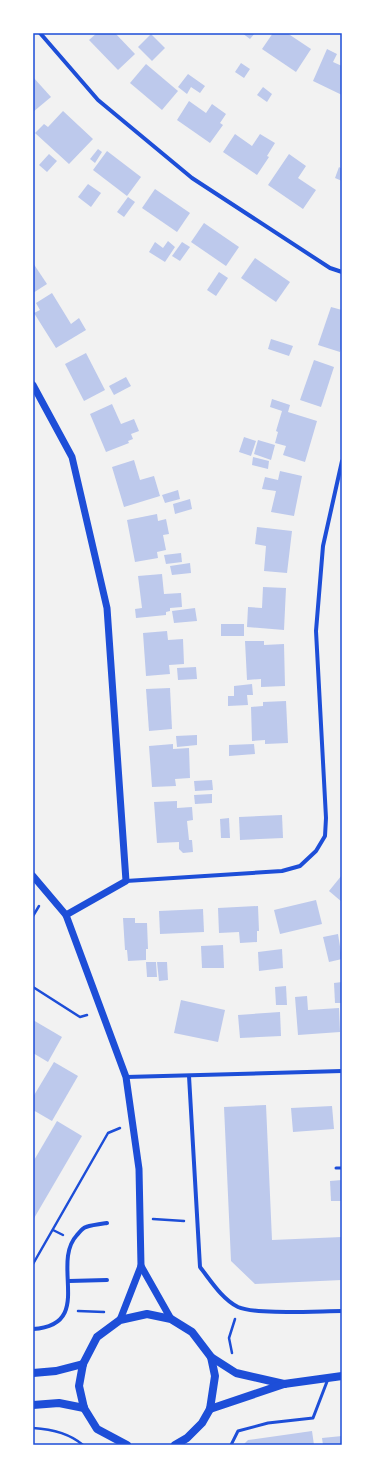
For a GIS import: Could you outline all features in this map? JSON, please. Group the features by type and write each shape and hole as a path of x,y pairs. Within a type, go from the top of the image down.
{"main road":[{"path":"127,1445 97,1429 84,1408 79,1386 83,1364 97,1337 119,1321 147,1314 170,1319 192,1332 210,1357 215,1376 210,1409 202,1423 187,1442 174,1445"},
{"path":"210,1357 236,1373 284,1384"},
{"path":"33,1373 56,1371 83,1364"},
{"path":"210,1409 284,1384 342,1376"},
{"path":"33,1406 59,1403 84,1408"}],"street":[{"path":"40,33 98,100 192,178 330,268 342,272"},
{"path":"33,385 72,458 107,608 126,881"},
{"path":"66,915 126,881 282,871 300,866 316,851 325,836 326,818 316,631 323,546 342,461"},
{"path":"33,876 66,915 126,1077 138,1169 141,1266 119,1321"},
{"path":"126,1077 342,1071"},
{"path":"189,1076 200,1267 219,1292 239,1307 263,1311 342,1311"},
{"path":"33,1329 43,1329 55,1324 67,1310 69,1281 67,1257 72,1240 84,1227 107,1223"},
{"path":"141,1266 170,1319"},
{"path":"69,1281 107,1280"}],"lane":[{"path":"336,1168 342,1168"},
{"path":"231,1445 238,1431 268,1423 313,1418 328,1379"}],"path":[{"path":"33,987 80,1017 101,1010"},
{"path":"33,1264 108,1133 132,1122"},
{"path":"140,1218 198,1221"},
{"path":"236,1373 229,1338 239,1307"},
{"path":"67,1310 103,1312 119,1321"},
{"path":"33,1428 50,1429 76,1439 83,1445"}],"building":[{"path":"97,33 115,33 135,54 118,70 89,40"},
{"path":"242,33 255,33 250,39"},
{"path":"273,33 287,33 311,49 296,72 262,49"},
{"path":"151,34 165,48 152,61 138,47"},
{"path":"327,49 337,54 333,62 342,66 342,95 313,81"},
{"path":"241,63 250,69 244,78 235,72"},
{"path":"146,64 178,91 162,110 130,83"},
{"path":"188,74 205,86 200,93 191,87 187,94 178,87"},
{"path":"33,77 51,97 33,112"},
{"path":"263,87 272,94 267,102 257,95"},
{"path":"189,101 206,113 212,104 226,114 220,123 223,125 210,143 177,120"},
{"path":"63,111 93,139 69,164 35,133 44,124 48,127"},
{"path":"235,134 252,146 260,134 275,143 267,156 269,157 257,175 223,152"},
{"path":"98,149 102,152 95,163 90,159"},
{"path":"107,151 141,177 127,196 93,170"},
{"path":"49,154 57,161 47,172 39,165"},
{"path":"289,154 306,166 298,178 316,190 303,209 268,185"},
{"path":"339,167 342,169 342,181 335,178"},
{"path":"88,184 101,193 91,207 78,197"},
{"path":"155,189 190,213 177,232 142,208"},
{"path":"128,197 135,202 124,217 117,212"},
{"path":"204,223 239,247 226,266 191,242"},
{"path":"168,241 175,247 165,262 149,252 155,242 163,248"},
{"path":"182,242 190,247 180,261 172,256"},
{"path":"255,258 290,282 276,302 241,278"},
{"path":"33,263 47,284 33,293"},
{"path":"219,272 228,278 216,296 207,290"},
{"path":"52,293 71,324 79,318 86,330 56,348 34,313 40,310 36,303"},
{"path":"331,307 342,310 342,346 340,352 318,345"},
{"path":"271,339 293,346 289,356 268,349"},
{"path":"86,353 105,390 84,401 65,364"},
{"path":"314,360 334,367 321,407 300,400"},
{"path":"126,377 131,386 114,395 109,386"},
{"path":"272,399 290,405 288,412 317,421 305,462 283,455 286,446 275,443 278,432 276,431 282,411 270,407"},
{"path":"112,404 121,424 134,419 139,431 131,434 133,439 128,441 129,443 106,452 90,414"},
{"path":"244,437 256,441 251,456 239,452"},
{"path":"258,440 275,445 271,460 254,454"},
{"path":"253,457 269,461 268,469 252,465"},
{"path":"134,460 140,480 154,476 160,496 124,507 112,467"},
{"path":"280,471 302,476 294,516 271,512 276,491 262,489 265,477 278,480"},
{"path":"178,490 180,499 165,503 162,495"},
{"path":"190,499 192,509 175,514 173,504"},
{"path":"157,514 158,521 166,519 169,534 163,535 166,550 157,552 158,558 135,562 127,520"},
{"path":"257,527 292,531 287,573 264,571 266,546 255,544"},
{"path":"181,553 182,562 166,564 164,555"},
{"path":"190,563 191,573 172,575 170,566"},
{"path":"162,574 164,594 181,593 182,607 170,608 170,611 166,612 166,615 136,618 135,609 142,608 138,576"},
{"path":"263,587 286,588 284,630 247,627 248,607 262,608"},
{"path":"195,608 197,621 174,623 172,611"},
{"path":"221,624 244,624 244,636 221,636"},
{"path":"167,631 168,640 183,639 184,664 169,665 170,674 146,676 143,633"},
{"path":"245,641 264,641 264,645 284,644 285,686 261,687 261,679 247,680"},
{"path":"196,667 197,679 178,680 177,668"},
{"path":"252,684 253,695 247,695 248,705 228,706 228,696 234,696 234,686"},
{"path":"170,688 172,729 149,731 146,689"},
{"path":"286,701 288,743 265,744 265,740 252,741 251,707 263,706 263,702"},
{"path":"197,735 197,745 177,747 176,736"},
{"path":"173,744 173,749 189,748 190,778 175,779 176,786 152,787 149,746"},
{"path":"254,744 255,754 229,756 229,745"},
{"path":"212,780 213,790 195,791 194,781"},
{"path":"212,794 212,803 195,804 194,795"},
{"path":"177,801 177,808 192,807 193,820 187,821 189,840 192,840 193,852 183,853 179,849 179,842 157,843 154,802"},
{"path":"282,815 283,838 240,840 239,817"},
{"path":"229,818 230,838 221,838 220,819"},
{"path":"342,875 342,902 329,891"},
{"path":"316,900 322,924 280,934 274,910"},
{"path":"258,906 259,931 257,931 257,942 240,943 239,932 219,933 218,908"},
{"path":"203,909 204,932 160,934 159,911"},
{"path":"123,918 135,918 135,923 147,923 148,949 146,949 146,960 128,961 127,950 125,950"},
{"path":"338,934 342,959 329,962 323,937"},
{"path":"223,945 224,968 202,968 201,946"},
{"path":"282,949 283,968 259,971 258,952"},
{"path":"146,962 156,962 157,977 147,977"},
{"path":"157,962 167,962 168,980 159,981"},
{"path":"342,982 342,1003 335,1003 334,983"},
{"path":"286,986 287,1005 276,1005 275,987"},
{"path":"307,996 308,1010 339,1008 340,1032 298,1035 295,997"},
{"path":"181,1000 225,1010 218,1042 174,1033"},
{"path":"280,1012 281,1036 240,1038 238,1015"},
{"path":"33,1020 62,1037 48,1062 33,1053"},
{"path":"54,1062 78,1076 52,1121 33,1110 33,1097"},
{"path":"266,1105 272,1240 342,1237 342,1280 255,1284 231,1261 224,1107"},
{"path":"332,1106 334,1129 293,1132 291,1108"},
{"path":"57,1121 82,1136 33,1220 33,1162"},
{"path":"342,1180 342,1201 331,1201 330,1181"},
{"path":"312,1431 314,1445 243,1445 248,1440"},
{"path":"342,1436 342,1445 323,1445 322,1438"}]}
